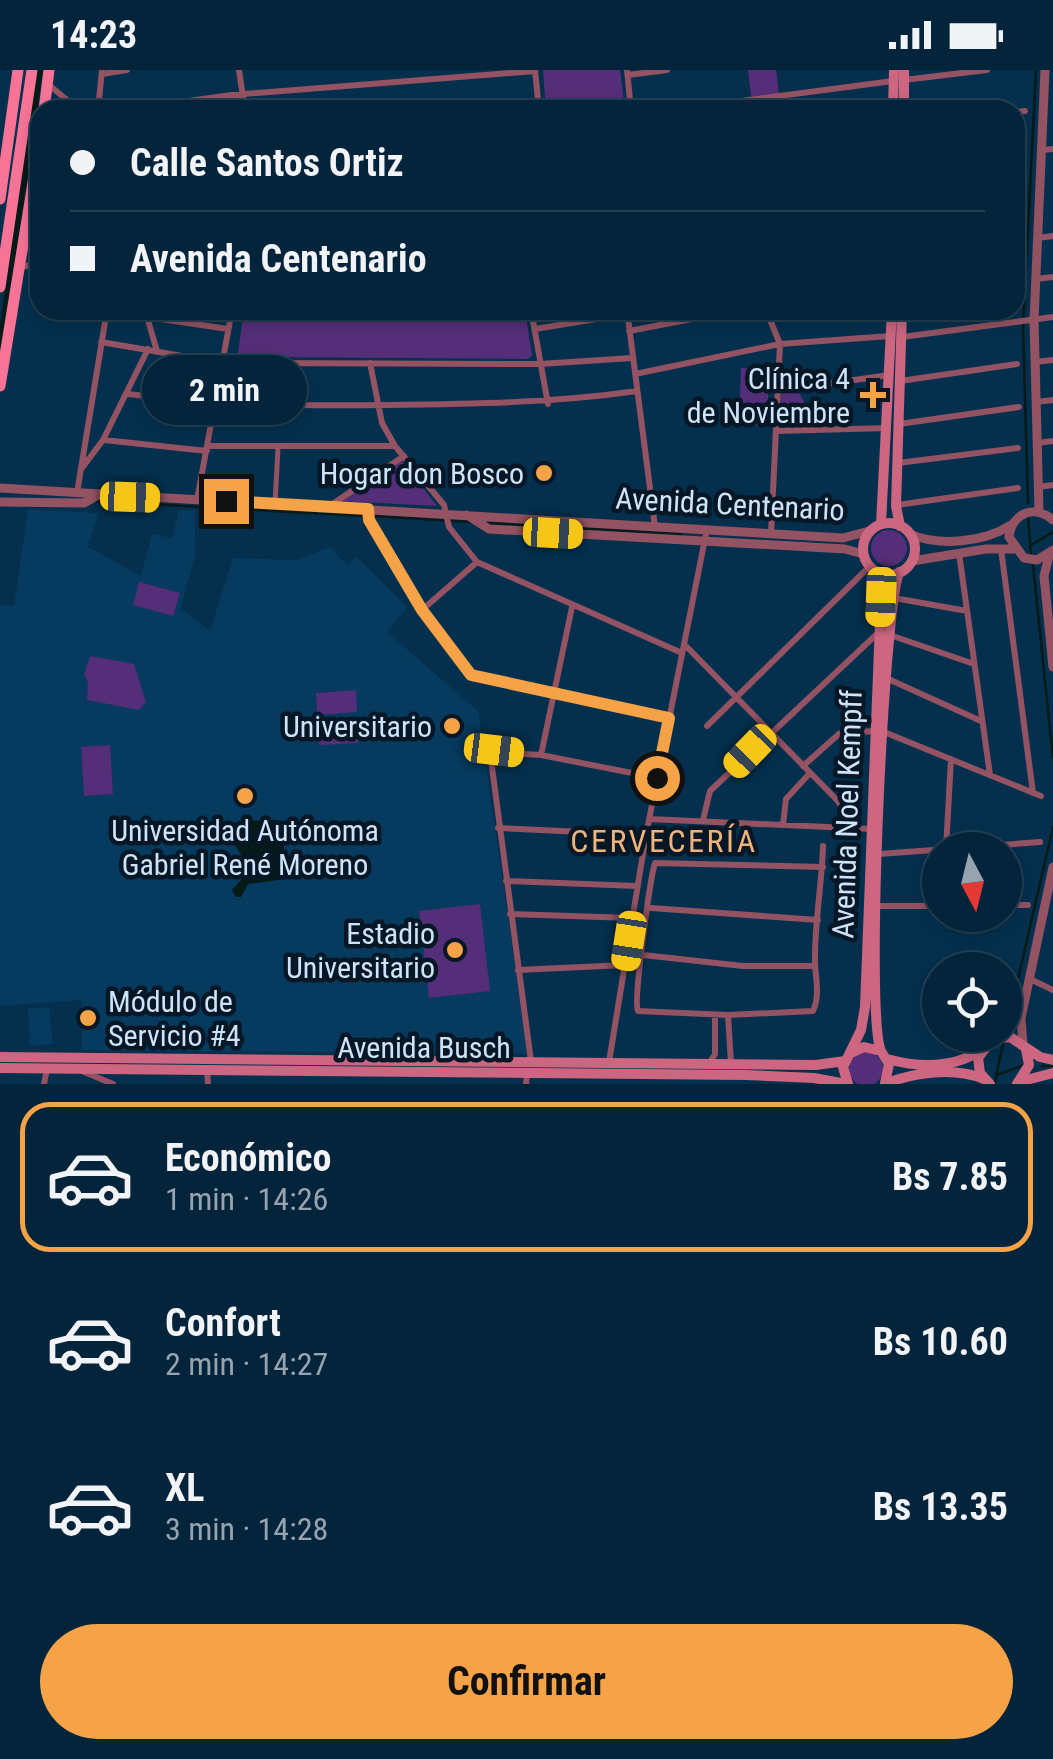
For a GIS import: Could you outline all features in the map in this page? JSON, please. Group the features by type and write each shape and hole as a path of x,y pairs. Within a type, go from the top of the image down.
{"main road":[{"path":"0,199 6,115 25,70"},
{"path":"0,246 25,70"},
{"path":"0,287 25,70"},
{"path":"47,100 49,70"},
{"path":"894,100 898,74"},
{"path":"898,74 902,100"},
{"path":"0,386 30,212"},
{"path":"881,524 892,426 894,320"},
{"path":"900,320 894,374 900,394 892,426 900,526"},
{"path":"881,524 900,526 910,534 915,547 912,560 899,572 874,569 863,554 870,531 881,524"},
{"name":"Avenida Noel Kempff","path":"847,1058 864,1020 872,831 886,678 874,569"},
{"name":"Avenida Noel Kempff","path":"885,1084 889,1074 874,1026 882,789 878,690 884,633 899,572"},
{"path":"872,831 873,850 880,854"},
{"path":"870,872 876,877 878,894"},
{"name":"Avenida Busch","path":"0,1068 76,1069 108,1078 153,1064 207,1070 412,1078 446,1072 482,1078 568,1079 709,1063 746,1069 847,1058 864,1047 884,1055"},
{"path":"1024,1047 1053,1060"},
{"path":"1019,1082 1029,1065 1024,1047"},
{"path":"884,1055 934,1065 963,1060 978,1052"},
{"path":"980,1052 978,1066 987,1082"},
{"name":"Avenida Busch","path":"0,1057 153,1064 531,1061 653,1079 696,1079 731,1069"},
{"path":"847,1058 843,1073 847,1084"},
{"path":"446,1060 446,1072"},
{"name":"Avenida Busch","path":"746,1069 763,1080 847,1084"},
{"path":"885,1084 907,1076 952,1073 987,1082"},
{"path":"1019,1082 1053,1073"}],"street":[{"path":"99,100 102,72 127,70"},
{"path":"238,70 244,100"},
{"path":"210,100 535,70 538,100"},
{"path":"630,100 628,73 667,70"},
{"path":"736,100 898,74 987,70"},
{"path":"1038,511 1031,321 1047,150 1045,70"},
{"path":"50,90 64,100"},
{"path":"1040,193 1053,192"},
{"path":"1038,238 1053,236"},
{"path":"20,267 30,266"},
{"path":"1035,280 1053,277"},
{"path":"635,374 780,344 896,337 1053,318"},
{"path":"77,494 105,320"},
{"path":"148,320 157,351"},
{"path":"182,320 228,329"},
{"path":"198,500 230,320"},
{"path":"533,320 548,404"},
{"path":"534,329 583,320"},
{"path":"628,320 655,527"},
{"path":"629,331 687,320"},
{"path":"770,320 780,344 771,534"},
{"path":"101,342 223,363 540,364 632,358"},
{"path":"81,468 103,440 148,350"},
{"path":"1034,362 1053,360"},
{"path":"370,363 376,405 394,446 478,562 682,653"},
{"path":"778,391 894,374 1017,364"},
{"path":"128,394 215,406 548,404 637,390"},
{"path":"1036,402 1053,400"},
{"path":"776,431 892,426 1020,406"},
{"path":"103,440 207,449 394,446"},
{"path":"1037,443 1053,441"},
{"path":"275,504 278,448"},
{"path":"896,464 1018,448"},
{"path":"328,507 404,456"},
{"path":"1038,487 1053,484"},
{"name":"Avenida Centenario","path":"0,488 77,494 93,499"},
{"path":"896,506 1018,488"},
{"name":"Avenida Centenario","path":"0,502 198,500 328,507 369,515 467,515 843,538 870,531"},
{"path":"910,534 936,542 988,536 1012,525 1026,512 1038,511 1053,519"},
{"path":"369,515 422,610 471,675 669,718"},
{"name":"Avenida Centenario","path":"467,515 489,530 845,549 863,554"},
{"path":"1012,525 1014,549"},
{"path":"610,1073 646,834 707,530"},
{"path":"803,766 840,734 880,732 1037,794 1000,548"},
{"path":"912,560 958,552 1014,549 1034,560 1044,576"},
{"path":"958,552 990,775"},
{"path":"1034,560 1052,552"},
{"path":"1052,552 1044,576 1053,667"},
{"path":"422,610 478,562"},
{"path":"707,726 874,569"},
{"path":"892,598 967,611"},
{"path":"542,755 572,607"},
{"path":"703,820 710,792 770,731 884,633 974,664"},
{"path":"684,644 810,773 857,828"},
{"path":"886,678 982,721"},
{"path":"531,1061 490,752 542,755 657,778"},
{"path":"947,832 951,759"},
{"path":"784,825 786,799 810,773"},
{"path":"649,819 872,831"},
{"path":"498,828 646,834"},
{"path":"1022,843 1040,842"},
{"path":"823,846 823,868 815,966 816,1004 810,1013 716,1015 638,1011 634,1005 638,966 651,908 653,868 659,860 823,868"},
{"path":"880,854 922,851"},
{"path":"1022,1014 1053,871"},
{"path":"506,881 637,886"},
{"path":"1022,905 1028,905"},
{"path":"877,906 922,906"},
{"path":"651,908 818,920"},
{"path":"510,914 632,918"},
{"path":"643,955 742,966 815,966"},
{"path":"518,970 626,964"},
{"path":"1030,979 1053,990"},
{"path":"709,1063 716,1054 716,1015"},
{"path":"728,1015 731,1069"},
{"path":"1022,1028 1024,1047"},
{"path":"44,1084 48,1068"},
{"path":"207,1070 208,1084"}],"shaded area":[{"path":"543,70 620,70 624,100 545,100"},
{"path":"748,70 776,70 779,94 751,97"},
{"path":"243,320 527,320 532,355 528,359 243,357 238,353"},
{"path":"741,368 769,369 767,426 739,425"},
{"path":"798,391 818,426 780,421 781,394"},
{"path":"402,461 437,506 340,501"},
{"name":"Universidad Autónoma Gabriel René Moreno","path":"28,509 98,513 88,547 141,576 152,534 172,538 179,510 195,511 195,556 181,608 210,631 233,558 296,560 330,547 347,565 357,557 407,607 387,632 478,711 528,1054 82,1050 82,1000 0,1006 0,605 14,606"},
{"path":"889,530 902,535 907,548 902,561 889,566 876,561 871,548 876,535"},
{"path":"139,582 180,593 173,616 133,605"},
{"path":"90,656 134,664 146,702 139,710 87,700 88,682 84,675"},
{"path":"356,690 357,712 317,715 316,693"},
{"path":"357,721 358,743 319,745 317,723"},
{"path":"110,745 113,794 84,796 81,747"},
{"path":"277,820 283,829 286,879 248,884 241,897 236,897 232,890 241,880 245,864 232,838 234,827 239,821"},
{"path":"480,904 490,991 429,998 419,911"},
{"path":"49,1007 53,1044 30,1046 28,1009"},
{"path":"859,1053 873,1053 882,1062 882,1076 874,1084 858,1084 850,1076 850,1062"}],"waterway":[{"path":"36,100 40,70"},
{"path":"1025,288 1036,70"},
{"path":"0,345 30,139"},
{"path":"1023,320 1028,503"},
{"path":"93,501 365,516"},
{"path":"373,516 470,522"},
{"path":"1028,516 1031,554"},
{"path":"488,523 681,534"},
{"path":"1031,545 1053,532"},
{"path":"1033,565 1053,758"},
{"path":"1022,962 1053,827"},
{"path":"995,1082 1001,1052"},
{"path":"997,1075 1024,1065"},
{"path":"1042,1066 1053,1066"}],"place":[{"name":"Clínica 4 de Noviembre","path":"873,395"},
{"name":"Hogar don Bosco","path":"544,473"},
{"name":"Universitario","path":"452,726"},
{"name":"Universidad Autónoma Gabriel René Moreno","path":"245,796"},
{"name":"Estadio Universitario","path":"455,950"},
{"name":"Módulo de Servicio #4","path":"88,1018"}],"district":[{"name":"CERVECERÍA","path":"664,841"}],"route":[{"path":"226,501 368,509 369,520 422,610 471,675 669,718 657,778"}]}
